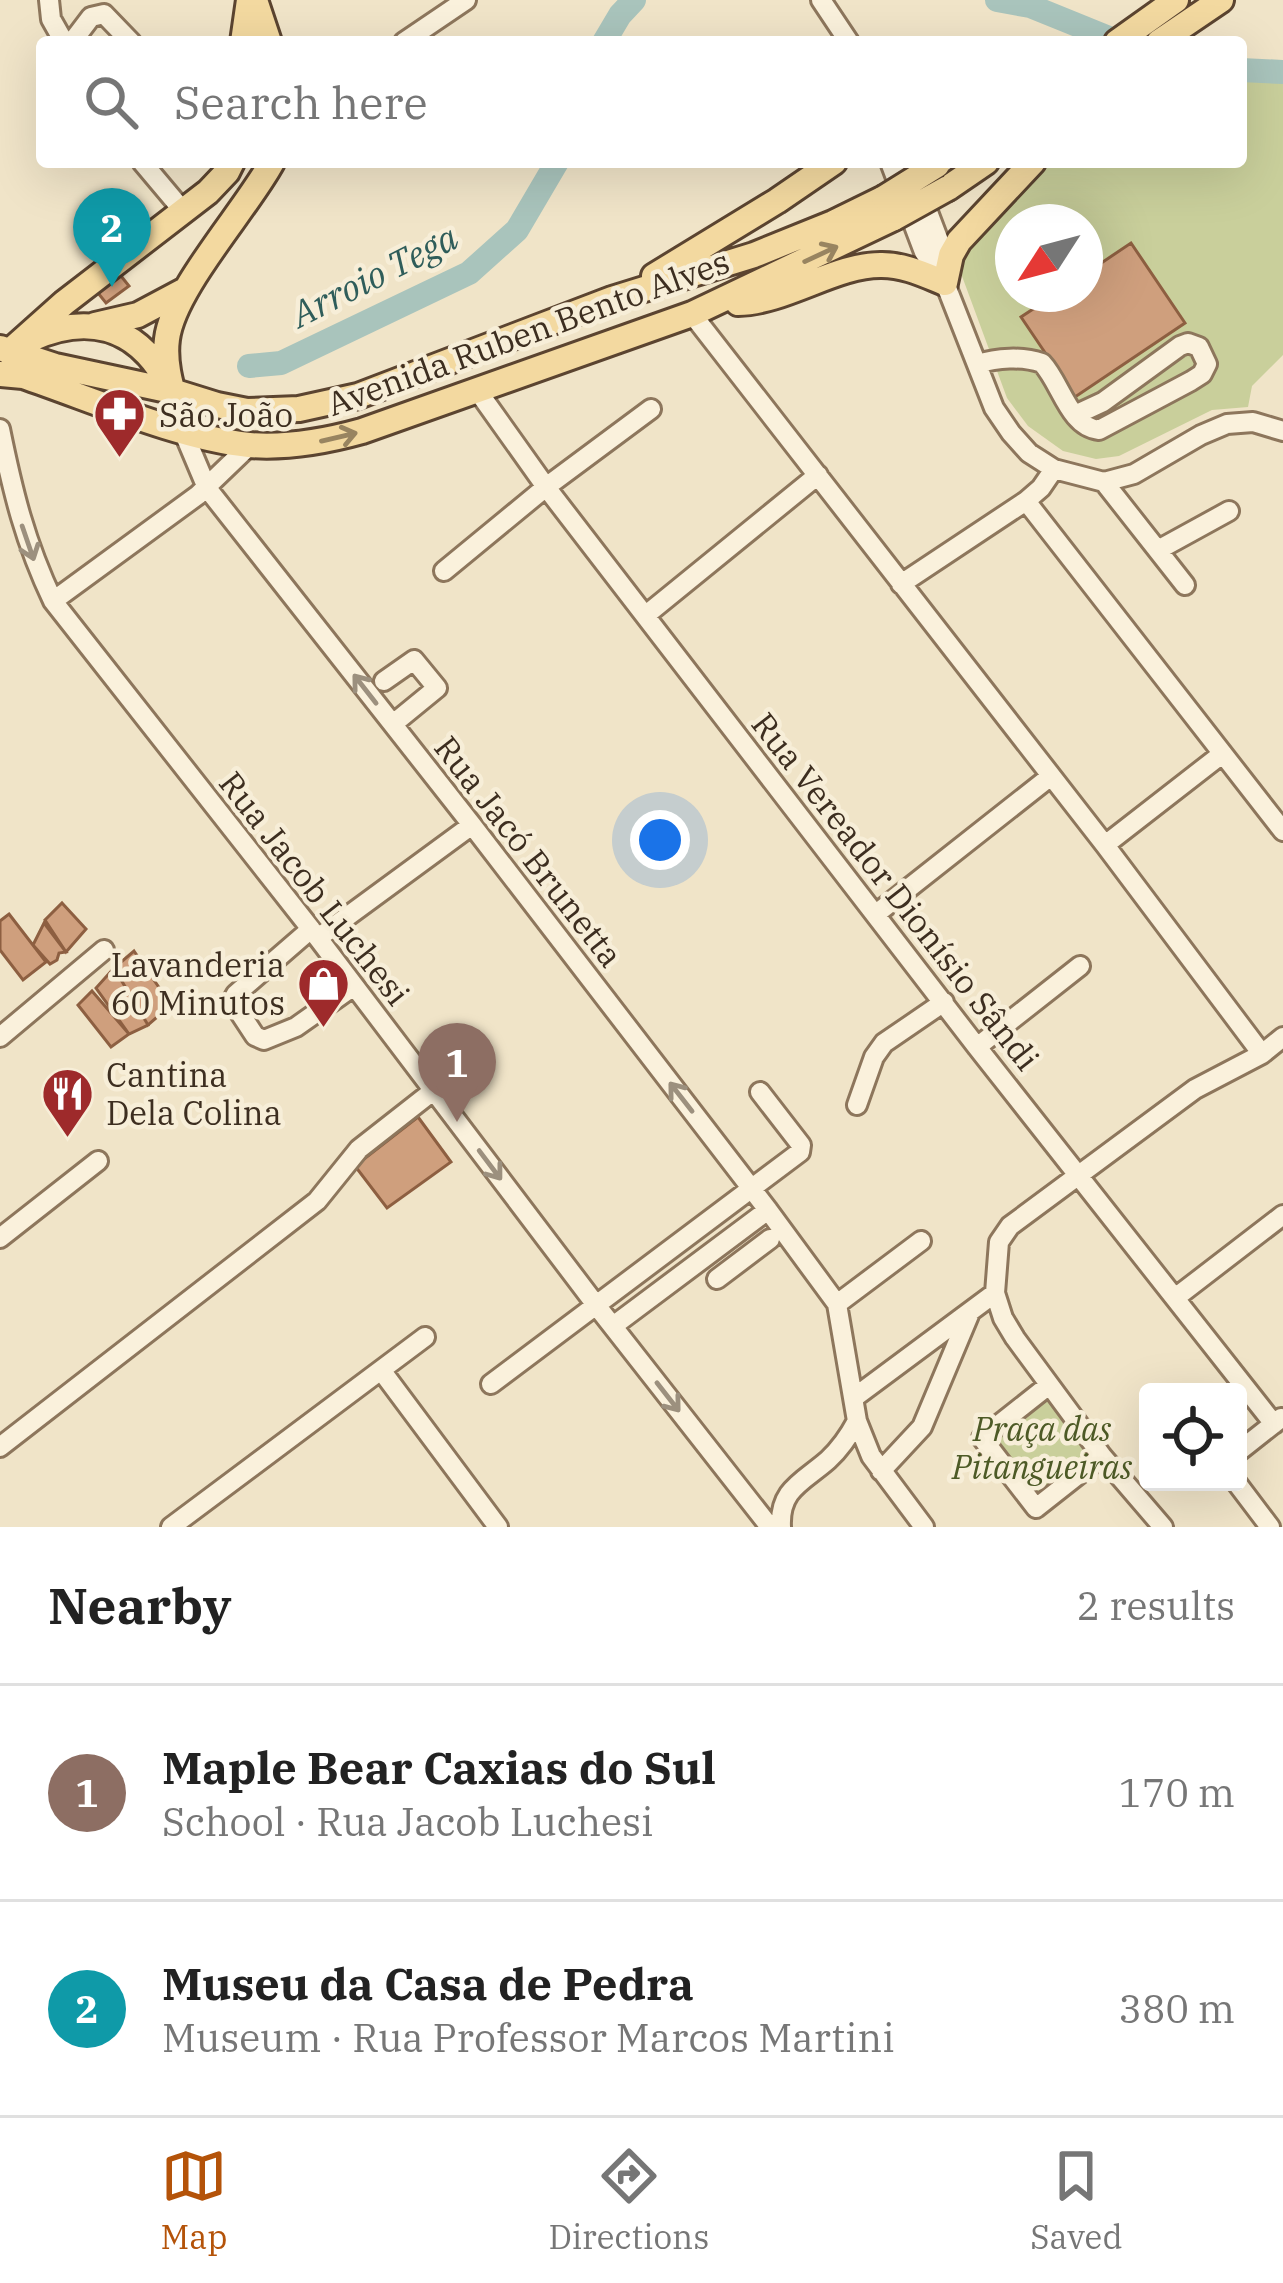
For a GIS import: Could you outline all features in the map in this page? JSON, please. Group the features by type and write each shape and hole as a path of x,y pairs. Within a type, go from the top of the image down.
{"main road":[{"path":"243,36 252,0"},
{"path":"252,0 267,36"},
{"path":"1158,33 1176,0"},
{"path":"1158,33 1221,0"},
{"path":"2,365 64,303 184,212 229,168"},
{"path":"183,430 166,358 172,318 268,168"},
{"path":"612,298 642,284 825,168"},
{"path":"716,304 763,300 871,265 902,267 945,284 958,241 1027,168"},
{"name":"Avenida Ruben Bento Alves","path":"2,365 183,430 250,445 339,437 716,304 889,208 942,171"},
{"name":"Avenida Ruben Bento Alves","path":"2,365 55,366 247,411 299,410 358,396 612,298 889,208"},
{"path":"2,365 57,328 138,315 187,289"},
{"path":"88,326 132,339 155,362 172,391"}],"street":[{"path":"61,0 50,9 65,36"},
{"path":"413,36 466,0"},
{"path":"820,0 845,36"},
{"path":"74,36 98,14 104,14 117,36"},
{"path":"147,168 184,212"},
{"path":"892,168 994,408 1029,453 1054,469 1104,482 1134,474 1227,424 1252,422 1283,431"},
{"path":"911,168 939,241 945,284"},
{"path":"692,314 1262,1054"},
{"path":"977,364 993,359 1042,363 1075,415 1088,429 1099,430 1191,382 1207,364 1199,347 1180,346 1103,402 1075,415"},
{"name":"Rua Vereador Dionísio Sândi","path":"477,390 977,1047 1175,1298 1279,1420"},
{"path":"444,571 651,409"},
{"name":"Rua Jacob Luchesi","path":"0,429 31,555 53,601 770,1527"},
{"name":"Rua Jacó Brunetta","path":"183,430 207,488 472,825 837,1304"},
{"path":"53,601 207,488 250,445"},
{"path":"166,519 197,469"},
{"path":"901,584 1026,501 1054,469"},
{"path":"646,615 818,475"},
{"path":"1104,482 1185,585"},
{"path":"1026,501 1283,831"},
{"path":"1158,550 1229,511"},
{"path":"385,681 414,660 437,688 393,724"},
{"path":"1105,845 1222,754"},
{"path":"876,914 1051,776"},
{"path":"354,986 296,1027 264,1040 255,1036 232,1001 314,933 472,825"},
{"path":"0,1037 104,950"},
{"path":"977,1047 1080,966"},
{"path":"857,1105 884,1043 944,1001"},
{"path":"1162,1527 1102,1456 1015,1338 995,1293 999,1242 1003,1233 1077,1175 1195,1089 1262,1054 1283,1037"},
{"path":"0,1447 317,1201 359,1149 434,1090"},
{"path":"491,1384 802,1149 760,1092"},
{"path":"0,1238 98,1161"},
{"path":"613,1326 768,1210"},
{"path":"1175,1298 1283,1215"},
{"path":"717,1279 770,1239"},
{"path":"729,1241 743,1261"},
{"path":"921,1241 837,1304 857,1421 876,1463 924,1527"},
{"path":"855,1397 995,1293"},
{"path":"829,1459 876,1463 922,1427 969,1314"},
{"path":"171,1527 425,1337"},
{"path":"381,1370 498,1527"},
{"path":"1049,1385 982,1438 1036,1508 1102,1456"},
{"path":"1247,1445 1279,1420"},
{"path":"781,1527 787,1493 829,1459 857,1421"},
{"path":"737,1485 787,1493"},
{"path":"1243,1491 1270,1527"}],"green space":[{"path":"1247,80 1283,81 1283,355 1252,386 1248,407 1212,410 1119,456 1096,459 1063,451 1028,426 1007,398 959,268 962,247 995,212 995,312 1103,312 1103,204 1003,204 1037,168 1247,168"},
{"name":"Praça das Pitangueiras","path":"1049,1385 1102,1456 1036,1508 982,1438"}],"building":[{"path":"1131,243 1185,323 1075,397 1021,317 1029,312 1103,312 1103,262"},
{"path":"117,271 129,286 106,303 94,288"},
{"path":"62,903 86,929 66,952 45,920"},
{"path":"9,914 46,962 23,980 0,950 0,921"},
{"path":"44,923 66,952 50,964 33,945"},
{"path":"134,951 171,1005 148,1025 114,968"},
{"path":"114,968 148,1025 129,1034 96,988"},
{"path":"92,991 129,1034 111,1047 78,1005"},
{"path":"418,1117 451,1162 387,1208 355,1166"}],"waterway":[{"name":"Arroio Tega","path":"608,36 634,0"},
{"name":"Arroio Tega","path":"997,0 1030,6 1104,36"},
{"name":"Arroio Tega","path":"1247,70 1283,72"},
{"name":"Arroio Tega","path":"249,366 281,363 469,273 517,230 553,168"}],"place":[{"name":"Museu da Casa de Pedra","path":"112,287"},
{"name":"São João","path":"120,460"},
{"name":"Lavanderia 60 Minutos","path":"324,1029"},
{"name":"Maple Bear Caxias do Sul","path":"457,1122"},
{"name":"Cantina Dela Colina","path":"67,1139"}]}
